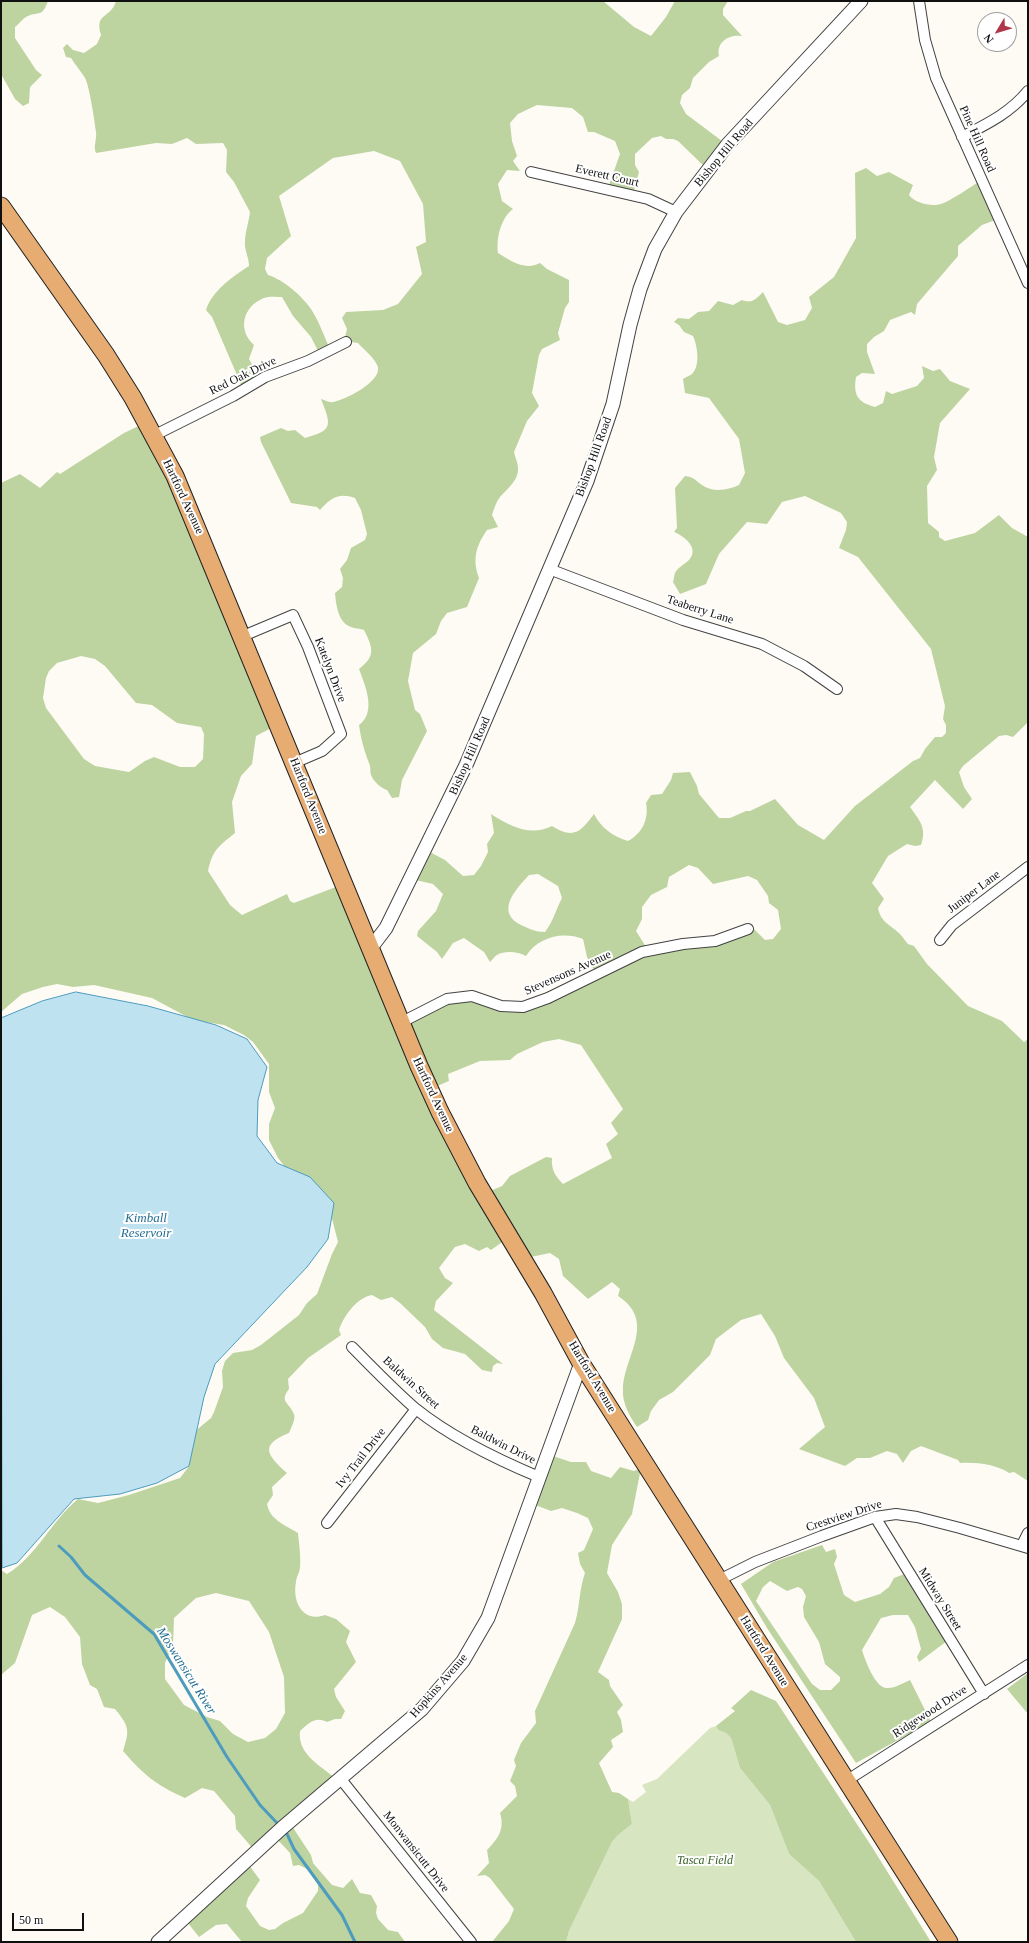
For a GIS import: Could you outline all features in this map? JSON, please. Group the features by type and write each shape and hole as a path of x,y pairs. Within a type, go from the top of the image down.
{"highway":[{"name":"Hartford Avenue","path":"2,210 106,355 133,398 175,476 400,1023 440,1112 462,1156 543,1293 581,1363 949,1942"}],"street":[{"name":"Bishop Hill Road","path":"370,949 386,928 458,783 509,667 587,481 613,404 630,325 640,289 655,250 676,212 728,144 861,1"},
{"name":"Pine Hill Road","path":"919,1 925,40 936,78 1028,283"},
{"path":"962,137 1000,117 1020,100 1028,90"},
{"name":"Everett Court","path":"531,172 648,199 676,212"},
{"name":"Red Oak Drive","path":"153,436 233,396 265,377 308,361 346,342"},
{"name":"Teaberry Lane","path":"549,569 683,620 762,644 804,666 837,689"},
{"name":"Katelyn Drive","path":"242,636 293,615 308,647 341,734 322,751 294,763"},
{"name":"Juniper Lane","path":"940,940 952,925 1028,867"},
{"name":"Stevensons Avenue","path":"400,1023 447,999 472,996 501,1006 524,1007 548,998 642,952 683,944 715,941 748,929"},
{"name":"Baldwin Street","path":"352,1347 416,1409 456,1435"},
{"name":"Hopkins Avenue","path":"158,1942 282,1828 422,1709 463,1661 488,1618 516,1547 538,1477 581,1363"},
{"name":"Ivy Trail Drive","path":"327,1523 416,1409"},
{"name":"Baldwin Drive","path":"456,1435 504,1462 538,1477"},
{"name":"Crestview Drive","path":"719,1580 755,1562 875,1517 896,1514 916,1517 996,1540 1025,1546"},
{"name":"Midway Street","path":"875,1517 984,1694"},
{"path":"1025,1546 1028,1533"},
{"name":"Ridgewood Drive","path":"846,1781 1028,1665"},
{"name":"Monwansicutt Drive","path":"340,1778 471,1942"}],"green space":[{"path":"1,1 48,1 42,12 26,17 15,27 15,38 36,70 42,75 30,87 29,103 23,106 15,99 1,74"},
{"path":"116,1 603,1 634,27 651,36 666,17 675,1 728,1 723,9 723,15 742,36 732,36 724,40 720,47 719,56 709,62 693,78 690,88 682,95 680,103 686,114 726,144 707,169 678,141 666,139 661,136 652,138 635,154 635,165 639,172 633,194 609,185 620,154 615,141 594,132 588,132 583,117 572,108 537,105 518,114 510,123 512,141 517,156 513,161 520,171 507,170 498,184 502,201 513,209 502,223 498,241 498,253 518,264 529,266 540,263 547,269 569,280 569,302 565,308 558,333 560,340 542,349 539,355 532,393 539,406 527,421 514,452 518,466 517,476 496,503 492,515 498,527 487,530 478,547 476,553 476,565 479,578 467,607 447,613 441,621 436,634 413,653 408,681 415,710 420,714 427,731 402,780 399,797 392,798 387,790 378,784 371,775 359,725 364,720 367,713 368,698 359,669 368,660 371,647 364,630 353,628 343,622 338,613 336,602 335,593 342,587 343,578 340,569 347,560 351,548 365,540 367,534 361,510 355,498 349,496 335,497 327,502 320,510 317,507 291,503 261,442 260,437 281,428 288,431 295,430 305,438 321,432 328,425 328,421 321,399 330,402 339,401 361,389 374,379 377,373 377,364 358,343 344,341 347,329 342,318 346,312 383,310 398,304 422,274 416,247 426,242 423,204 400,161 374,151 333,158 279,196 291,236 267,258 265,269 268,275 286,285 298,294 307,304 316,318 330,349 320,355 311,337 293,316 282,297 264,298 251,307 247,312 245,319 245,332 254,345 249,359 259,377 243,389 212,317 206,310 213,297 223,285 249,266 245,244 250,212 234,182 226,172 227,150 223,143 196,144 187,138 172,144 156,143 96,153 95,151 96,132 87,82 71,58 66,57 63,48 67,44 73,50 84,53 97,44 101,35 99,28 101,19 111,11"},
{"path":"866,168 877,176 889,172 913,185 909,195 912,198 924,204 933,205 945,202 980,181 998,219 982,225 958,246 958,256 917,304 915,315 911,312 890,320 884,331 874,337 867,344 867,352 875,374 862,373 856,377 855,389 856,394 864,403 875,407 883,403 886,391 892,394 917,386 924,378 922,366 933,371 940,369 950,381 970,389 940,423 934,457 937,470 927,486 928,523 939,532 939,537 945,541 975,533 999,515 1012,528 1028,537 1028,722 1013,737 1006,735 999,736 963,766 959,772 964,787 972,799 963,809 935,780 910,807 922,825 923,839 921,845 915,846 907,844 888,856 872,883 884,899 878,908 881,917 900,934 908,944 914,946 927,964 968,1006 1002,1021 1024,1042 1028,1039 1028,1481 1014,1472 1009,1473 986,1464 960,1463 958,1460 921,1446 911,1451 903,1463 897,1454 887,1451 870,1458 857,1458 845,1466 799,1449 825,1427 814,1398 784,1358 775,1336 761,1314 741,1320 716,1339 710,1355 673,1392 659,1400 651,1411 648,1420 637,1427 625,1405 623,1395 624,1378 636,1340 636,1317 630,1306 618,1296 620,1289 612,1282 588,1299 563,1276 559,1259 550,1253 521,1259 508,1238 491,1250 487,1247 479,1251 465,1244 455,1247 439,1268 445,1278 453,1283 436,1301 434,1310 503,1364 497,1363 493,1366 492,1372 482,1370 465,1354 443,1348 432,1339 425,1327 392,1297 381,1300 372,1295 366,1297 351,1308 347,1314 339,1330 341,1335 308,1358 288,1379 289,1389 286,1393 285,1399 294,1414 294,1421 289,1433 279,1437 273,1442 269,1451 275,1461 287,1473 272,1487 273,1495 267,1504 271,1514 275,1518 283,1525 298,1533 300,1569 296,1580 295,1589 298,1603 305,1613 317,1617 325,1615 336,1619 350,1631 346,1642 356,1662 334,1689 336,1697 345,1711 341,1719 335,1719 327,1722 323,1720 312,1721 300,1731 302,1747 306,1753 337,1780 290,1823 311,1855 313,1863 332,1885 343,1888 352,1879 360,1893 371,1895 377,1906 376,1913 378,1919 388,1930 398,1932 405,1942 242,1942 227,1924 216,1925 199,1937 184,1918 246,1861 260,1880 248,1898 246,1906 260,1926 269,1930 275,1929 283,1923 303,1913 318,1891 318,1883 307,1869 299,1865 293,1866 290,1853 275,1837 255,1851 236,1829 235,1816 214,1791 202,1788 185,1798 158,1784 137,1767 123,1751 127,1738 126,1724 115,1709 104,1707 97,1689 90,1685 82,1664 80,1637 65,1617 50,1607 32,1615 15,1663 1,1675 1,1570 7,1574 18,1567 36,1548 60,1517 78,1499 98,1503 129,1495 180,1478 190,1465 183,1461 188,1437 211,1418 214,1412 223,1387 222,1371 225,1361 233,1353 252,1350 261,1345 299,1315 307,1303 317,1294 338,1242 328,1203 285,1167 278,1158 269,1140 269,1124 275,1108 269,1092 269,1064 253,1042 244,1035 224,1025 193,1020 152,998 94,985 73,987 57,984 43,987 22,994 1,1012 1,483 20,474 40,488 57,472 60,474 124,433 147,422 277,725 256,736 252,764 241,776 232,802 235,833 214,853 208,871 230,905 242,915 287,894 290,901 294,903 341,885 398,1019 448,998 522,1007 596,974 587,957 583,939 567,936 552,937 537,944 526,956 520,953 504,952 500,953 490,962 484,952 464,938 453,943 442,959 437,952 417,936 418,931 436,911 443,894 433,884 411,879 424,849 445,860 463,876 474,875 481,866 488,852 487,844 494,833 491,814 520,829 536,830 552,826 559,830 571,833 580,830 594,814 604,828 618,837 628,841 638,834 644,825 647,814 646,803 651,795 662,794 671,780 673,773 690,772 699,794 719,818 730,818 746,811 750,811 775,799 798,825 824,840 855,806 913,761 920,758 935,737 942,737 946,733 946,725 943,719 945,706 931,649 858,557 839,548 846,530 847,522 841,513 805,496 782,502 767,524 747,522 719,554 706,584 680,594 673,582 676,571 689,560 693,551 686,539 674,532 677,528 675,488 685,476 688,476 706,488 720,490 730,488 739,485 745,473 739,439 709,398 685,393 683,379 691,375 697,366 697,350 693,336 684,332 679,325 674,322 678,318 689,319 698,312 709,311 718,301 733,305 742,300 754,300 763,292 778,322 787,325 805,320 812,308 809,297 834,277 856,238 855,173","holes":["81,656 95,659 105,666 136,703 152,705 177,723 201,727 204,734 203,759 195,767 180,767 154,757 145,761 129,772 95,766 84,759 46,708 43,698 46,678 49,671 57,663","689,865 698,868 713,884 748,876 757,880 768,896 769,903 778,910 781,929 773,939 765,940 754,929 747,929 648,950 636,931 642,919 642,907 651,895 667,887 669,877","538,874 558,886 562,898 545,932 535,931 521,925 513,920 509,914 508,907 513,894 529,875","559,1039 581,1045 623,1109 611,1123 618,1134 606,1144 612,1158 563,1184 554,1172 552,1158 546,1157 510,1176 502,1186 483,1194 430,1089 449,1081 448,1074 480,1061 510,1060 517,1054 543,1042","216,1593 249,1601 269,1632 284,1677 285,1713 276,1729 265,1738 248,1742 233,1734 220,1721 207,1717 184,1705 165,1679 165,1663 173,1645 174,1618 196,1598"]},
{"path":"547,1454 571,1462 586,1462 591,1471 611,1478 620,1467 634,1471 641,1468 632,1514 612,1545 607,1573 618,1592 622,1604 622,1619 598,1672 609,1680 610,1686 623,1705 617,1712 621,1720 623,1732 611,1740 613,1747 599,1763 612,1792 619,1793 628,1799 632,1824 612,1842 569,1931 566,1942 492,1942 509,1921 514,1909 490,1878 485,1875 477,1876 489,1863 487,1850 500,1833 502,1824 500,1813 517,1796 515,1786 510,1781 516,1766 514,1760 521,1743 536,1723 535,1711 575,1623 585,1573 580,1564 578,1553 584,1550 593,1529 588,1518 577,1513 562,1508 551,1511 530,1503"},
{"path":"822,1545 826,1552 835,1549 837,1557 834,1564 844,1595 855,1602 880,1594 889,1587 894,1578 912,1571 951,1638 919,1662 917,1657 921,1649 915,1627 908,1615 893,1615 881,1618 862,1650 874,1678 882,1686 892,1688 910,1680 931,1722 856,1763 767,1628 741,1584 773,1562","holes":["770,1581 787,1591 798,1587 802,1589 806,1596 803,1607 804,1617 819,1642 825,1664 840,1677 840,1681 831,1690 820,1690 812,1684 756,1601 763,1587"]},
{"path":"1028,1673 1028,1714 1007,1689"},
{"path":"751,1690 776,1701 872,1847 931,1942 856,1942 819,1881 789,1854 770,1805 740,1768 731,1738 726,1733 718,1730 716,1726 735,1711 731,1708"},
{"name":"Tasca Field","path":"716,1726 718,1730 726,1733 731,1738 740,1768 770,1805 789,1854 819,1881 856,1942 566,1942 569,1931 612,1842 632,1824 628,1799 633,1802 646,1792 642,1785 657,1779 710,1728"}],"water":[{"name":"Kimball Reservoir","path":"76,992 148,1006 216,1025 247,1039 267,1067 258,1100 257,1136 277,1163 310,1177 334,1203 328,1239 307,1267 215,1364 204,1397 189,1466 157,1483 120,1494 74,1499 17,1563 2,1568 1,1018 42,1001"}],"waterway":[{"name":"Moswansicut River","path":"59,1546 71,1557 85,1575 154,1634 227,1757 260,1805 277,1823"},
{"name":"Moswansicut River","path":"287,1834 294,1849 342,1915 355,1942"}]}
